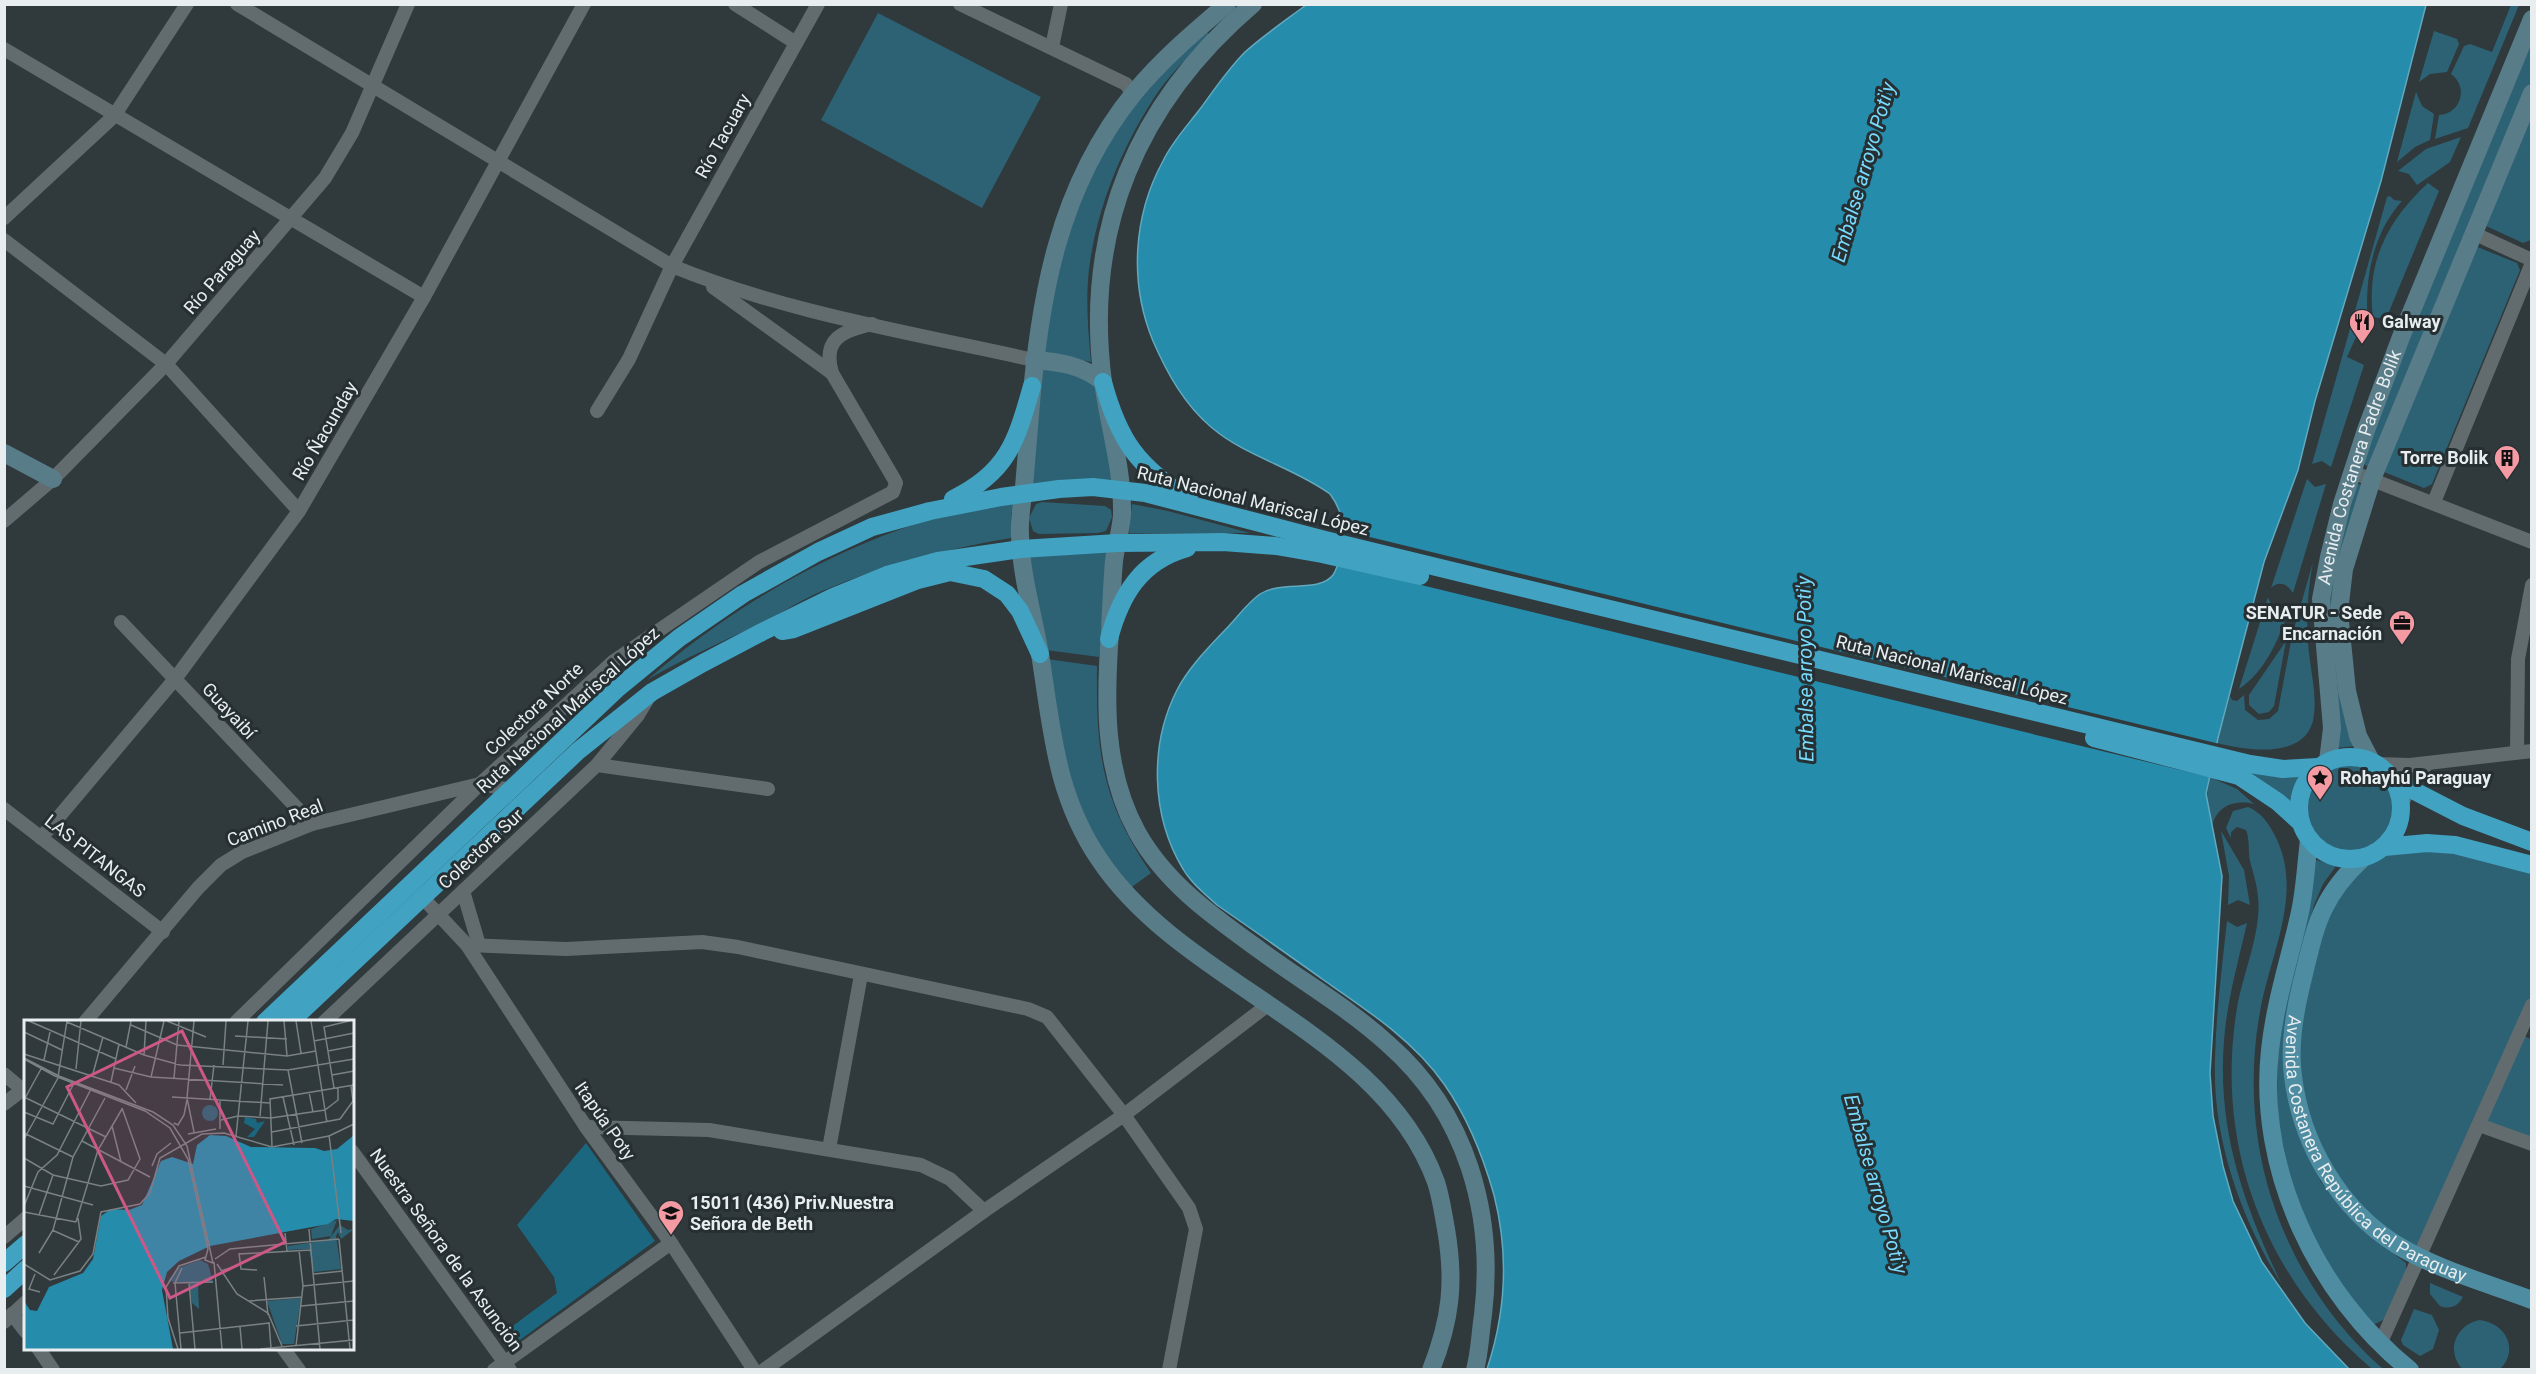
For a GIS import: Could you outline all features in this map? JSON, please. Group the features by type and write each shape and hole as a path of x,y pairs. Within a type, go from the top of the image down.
{"highway":[{"path":"1103,382 1112,414 1129,448 1157,477 1205,509"},
{"path":"930,511 974,489 999,466 1010,452 1018,433 1032,386"},
{"name":"Ruta Nacional Mariscal López","path":"267,1020 618,688 711,615 818,552 872,527 930,511 1023,493 1093,487 1145,493 1205,509 1323,547 1882,684 2222,764 2250,764 2283,769 2323,764 2343,757 2357,757 2374,763"},
{"path":"1109,639 1116,613 1125,595 1148,568 1164,556 1176,551 1223,542"},
{"name":"Ruta Nacional Mariscal López","path":"292,1020 600,731 652,692 762,632 833,597 887,575 938,561 1021,549 1117,543 1223,542 1323,547"},
{"path":"762,632 794,629 918,580 950,572 984,579 1007,594 1020,611 1040,654"},
{"path":"2374,763 2401,791 2532,842"},
{"name":"Ruta Nacional Mariscal López","path":"2222,764 2256,786 2300,822"},
{"name":"Ruta Nacional Mariscal López","path":"2323,764 2307,778 2298,807 2300,822 2309,840 2320,851 2348,860 2363,858 2384,847"},
{"path":"2384,847 2398,827 2401,791"},
{"path":"2384,847 2427,843 2455,845 2532,865"},
{"path":"4,1263 24,1246"},
{"path":"4,1289 24,1271"}],"main road":[{"path":"1227,4 1182,42 1133,94 1095,151 1067,208 1049,271 1034,360 1020,520 1021,549 1058,770 1076,819 1101,863 1136,904 1159,926 1335,1052 1375,1090 1413,1135 1435,1179 1441,1200 1452,1266 1449,1316 1431,1370"},
{"path":"1253,4 1210,44 1188,70 1141,141 1128,170 1107,234 1101,264 1098,315 1103,382 1119,470 1122,515 1117,543 1109,639 1108,740 1111,761 1134,826 1163,869 1177,885 1221,922 1387,1042 1418,1075 1449,1122 1471,1169 1486,1244 1486,1293 1475,1370"},
{"name":"Avenida Costanera Padre Bolik","path":"2323,764 2332,728 2321,599 2329,556 2352,472 2401,337 2532,20"},
{"name":"Avenida Costanera Padre Bolik","path":"2374,763 2351,715 2339,612 2344,569 2372,479 2532,93"},
{"path":"1034,360 1070,364 1089,371 1103,382"},
{"path":"4,453 52,479"},
{"name":"Avenida Costanera República del Paraguay","path":"2309,840 2300,913 2280,989 2270,1052 2268,1107 2272,1136 2284,1190 2296,1220 2338,1293 2380,1342 2410,1370"},
{"name":"Avenida Costanera República del Paraguay","path":"2363,858 2329,896 2314,934 2296,1005 2293,1031 2293,1076 2312,1146 2338,1189 2373,1226 2395,1244 2419,1257 2532,1299"}],"street":[{"path":"4,218 114,116 187,4"},
{"path":"237,4 672,266 696,276 821,313 1034,360"},
{"name":"Río Paraguay","path":"4,521 52,479 166,364 292,219 338,157 352,133 408,4"},
{"name":"Río Ñacunday","path":"41,838 175,679 299,511 424,297 584,4"},
{"path":"735,4 796,43"},
{"name":"Río Tacuary","path":"597,411 629,359 672,266 818,4"},
{"path":"960,4 1126,84 1133,94"},
{"path":"1052,47 1061,4"},
{"path":"4,49 424,297"},
{"path":"2434,502 2532,261 2473,233"},
{"path":"4,240 166,364 299,511"},
{"path":"696,276 799,348 832,374"},
{"path":"832,374 828,359 830,347 838,336 851,329 872,324"},
{"name":"Colectora Norte","path":"238,1020 480,784 614,661 759,562 893,492 896,483 894,479 832,374"},
{"path":"2352,472 2532,542"},
{"path":"2374,763 2428,763 2524,751 2518,659 2532,585"},
{"name":"Guayaibí","path":"121,622 312,824"},
{"name":"Colectora Sur","path":"326,1020 597,765 638,715 652,692"},
{"path":"2401,791 2428,763"},
{"path":"597,765 768,789"},
{"name":"Camino Real","path":"87,1020 198,888 221,865 242,852 312,824 480,784 511,789"},
{"name":"LAS PITANGAS","path":"4,809 163,932"},
{"path":"500,824 516,840"},
{"path":"463,891 473,945 566,949 702,942 738,947 1028,1010 1047,1017 1124,1115 1189,1208 1196,1229 1169,1370"},
{"name":"Itapúa Poty","path":"422,897 473,945 586,1127 671,1243 754,1370"},
{"path":"829,1149 861,975"},
{"path":"764,1370 984,1211 1124,1115 1269,1004"},
{"path":"2380,1342 2532,1005"},
{"path":"4,1074 24,1089 4,1104"},
{"path":"2479,1125 2532,1144"},
{"path":"586,1127 709,1130 921,1166 950,1179 984,1211"},
{"name":"Nuestra Señora de la Asunción","path":"354,1154 503,1367"},
{"path":"4,1237 24,1220"},
{"path":"503,1367 671,1243"},
{"path":"24,1304 8,1318 24,1330"},
{"path":"39,1350 54,1370"},
{"path":"284,1350 299,1370"}],"shaded area":[{"path":"2511,5 2519,5 2468,128 2435,139 2439,115 2453,110 2460,99 2460,86 2451,74 2464,46 2470,44 2492,52"},
{"path":"878,13 1041,97 982,208 821,120"},
{"path":"1205,30 1209,34 1165,82 1147,109 1125,150 1107,194 1094,239 1088,274 1087,312 1091,362 1043,352 1064,237 1107,140 1142,94"},
{"path":"2434,31 2457,39 2459,44 2447,72 2430,74 2419,82"},
{"path":"2531,44 2531,81 2369,468 2364,464 2380,408"},
{"path":"2416,92 2422,106 2434,114 2430,140 2415,147 2397,162"},
{"path":"2531,111 2531,240 2523,243 2486,226"},
{"path":"2461,137 2450,162 2417,185 2409,174 2398,171 2426,149"},
{"path":"2428,183 2439,191 2386,319 2373,317 2373,278 2383,243 2402,212"},
{"path":"2390,196 2394,200 2402,201 2383,228 2377,243 2367,291 2368,323 2361,326 2347,357 2364,365 2331,467 2322,461 2312,464 2387,197"},
{"path":"2475,246 2517,263 2520,270 2432,484 2424,488 2384,472"},
{"path":"1039,367 1082,374 1094,383 1114,484 1026,486"},
{"path":"2307,479 2315,487 2326,484 2293,593 2283,584 2277,584 2271,588"},
{"path":"2359,484 2363,485 2341,565 2356,746 2336,748 2327,589"},
{"path":"1014,500 1011,515 1011,538 963,547 868,573 814,595 647,680 681,652 754,601 831,558 913,525 962,510"},
{"path":"1042,502 1105,506 1111,510 1112,517 1106,531 1098,533 1039,534 1033,531 1029,518 1036,504"},
{"path":"1132,504 1168,511 1250,533 1129,533"},
{"path":"1112,550 1099,657 1046,650 1027,551"},
{"path":"2313,562 2307,611 2314,697 2314,715 2310,729 2301,739 2289,746 2275,749 2260,750 2217,743 2230,696 2232,700 2237,701 2244,695 2245,710 2258,720 2269,719 2278,711 2292,636"},
{"path":"2268,597 2276,608 2290,606 2282,629 2265,662 2239,689"},
{"path":"2286,641 2274,706 2269,712 2259,714 2249,705 2249,695"},
{"path":"1047,659 1097,666 1098,724 1105,774 1121,822 1151,873 1129,889 1103,857 1065,776"},
{"path":"2213,760 2305,774 2297,787 2293,806"},
{"path":"2349,764 2366,768 2380,777 2389,791 2393,808 2389,825 2380,839 2366,848 2349,852 2332,848 2318,839 2309,825 2305,808 2309,791 2318,777 2332,768"},
{"path":"2210,777 2237,789 2254,804 2239,803 2226,806 2213,821 2211,829 2206,801"},
{"path":"2248,807 2263,817 2273,832 2282,854 2286,876 2283,922 2260,1012 2255,1055 2255,1111 2261,1160 2282,1227 2315,1290 2358,1345 2383,1369 2372,1369 2335,1333 2303,1294 2276,1251 2256,1206 2241,1159 2233,1110 2232,1060 2237,1008 2255,938 2258,897 2246,830 2237,827 2231,832 2231,838 2226,828 2233,811"},
{"path":"2221,831 2244,870 2250,905 2238,900 2228,905 2229,876"},
{"path":"2406,846 2531,865 2531,1001 2419,1257 2338,1189 2293,1076 2314,934 2363,858 2384,847"},
{"path":"2313,859 2336,866 2323,884 2314,905 2287,1015 2288,1099 2297,1132 2321,1182 2359,1227 2406,1263 2406,1270 2385,1319 2375,1324 2371,1323 2325,1262 2293,1192 2278,1121 2277,1048"},
{"path":"2227,921 2237,927 2247,923 2225,1030 2223,1065 2228,1130 2244,1192 2282,1285 2242,1205 2232,1177 2218,1119 2215,1059"},
{"path":"2519,1034 2531,1039 2531,1144 2479,1125"},
{"path":"586,1143 655,1241 509,1348 502,1334 557,1293 554,1277 517,1225"},
{"path":"2430,1283 2463,1297 2453,1306 2447,1308 2440,1306 2430,1294"},
{"path":"2414,1309 2432,1315 2439,1330 2433,1349 2420,1356 2403,1345 2401,1340"},
{"path":"2479,1320 2496,1326 2507,1338 2509,1354 2500,1369 2462,1369 2457,1362 2455,1340 2464,1328"}],"water":[{"name":"Embalse arroyo Poti'y","path":"1306,5 2426,5 2381,181 2315,401 2298,470 2264,562 2218,738 2206,794 2222,876 2210,1073 2213,1116 2223,1166 2233,1201 2262,1262 2305,1323 2349,1369 1487,1369 1502,1304 1502,1239 1490,1180 1474,1138 1460,1110 1432,1068 1389,1027 1217,905 1199,888 1186,874 1172,848 1160,804 1158,757 1162,734 1168,711 1187,673 1246,606 1260,594 1278,588 1319,584 1333,575 1340,556 1341,515 1330,494 1301,476 1254,454 1225,437 1201,418 1184,398 1164,365 1153,341 1145,319 1138,273 1140,227 1145,204 1153,182 1171,147 1245,52"}],"pier":[{"path":"1341,530 2220,744 2213,778 1335,564"}],"place":[{"name":"Galway","path":"2362,345"},
{"name":"Torre Bolik","path":"2507,481"},
{"name":"SENATUR - Sede Encarnación","path":"2402,646"},
{"name":"Rohayhú Paraguay","path":"2320,801"},
{"name":"15011 (436) Priv.Nuestra Señora de Beth","path":"671,1236"}]}
